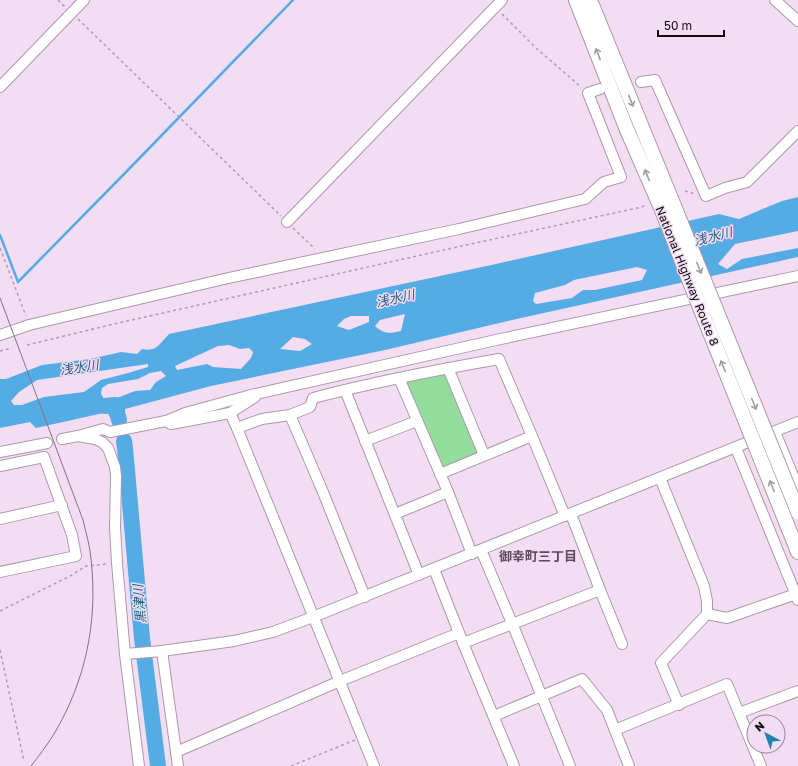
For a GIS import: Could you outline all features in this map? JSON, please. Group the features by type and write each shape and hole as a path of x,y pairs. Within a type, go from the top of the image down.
{"highway":[{"name":"National Highway Route 8","path":"576,0 627,130 668,208 798,512"},
{"name":"National Highway Route 8","path":"590,0 668,208 702,312 798,552"}],"street":[{"path":"0,86 84,0"},
{"path":"775,0 798,21"},
{"path":"287,222 499,4"},
{"path":"641,82 655,80 706,196 725,188 747,182 798,132"},
{"path":"0,335 29,325 224,278 459,229 585,199 604,182 621,177 588,93 600,89"},
{"path":"62,439 103,429 110,432 166,421 185,413 261,392 798,276"},
{"path":"237,428 262,419 290,415 310,407 313,398 399,378 499,359 568,515 622,644"},
{"path":"448,368 484,455"},
{"path":"399,378 448,492 512,623 570,766"},
{"path":"345,390 419,575"},
{"path":"166,421 171,424 230,413 261,392"},
{"path":"230,413 374,766"},
{"path":"290,415 365,597"},
{"path":"365,441 417,420"},
{"path":"126,654 162,651 234,641 272,632 365,597 798,422"},
{"path":"775,432 798,488"},
{"path":"78,436 95,439 102,442 108,448 116,476 115,527 117,563 139,766"},
{"path":"440,474 532,436"},
{"path":"0,452 47,443"},
{"path":"707,614 727,618 797,597 736,448"},
{"path":"0,466 44,457 62,505 72,536 76,556 0,572"},
{"path":"660,478 704,586 708,601 707,614 661,663 679,705"},
{"path":"395,514 448,492"},
{"path":"0,519 62,505"},
{"path":"434,569 494,716 512,765"},
{"path":"463,643 600,590"},
{"path":"176,752 340,681 459,632"},
{"path":"162,651 178,766"},
{"path":"494,716 582,679 607,710 629,766"},
{"path":"615,730 727,684 761,766"},
{"path":"740,713 798,691"}],"path":[{"path":"58,0 323,258"},
{"path":"499,4 536,48 588,93"},
{"path":"27,345 114,324 642,207 649,202"},
{"path":"0,248 29,325"},
{"path":"0,351 12,348"},
{"path":"0,611 70,576 86,566 117,563"},
{"path":"0,650 24,760"},
{"path":"291,766 362,737"}],"green space":[{"path":"447,372 481,454 441,471 406,386 408,381"}],"water":[{"name":"浅水川","path":"798,197 798,231 735,244 718,264 727,269 742,259 798,248 798,257 521,318 385,350 211,386 125,409 125,413 109,416 108,412 36,428 30,422 0,428 0,379 6,379 42,365 90,359 121,352 137,354 142,349 147,350 154,348 169,334 496,264 719,214 739,219 782,201","holes":["637,267 647,270 642,280 595,290 583,290 572,298 536,304 533,301 535,293 565,285 574,280","405,314 401,331 387,333 381,331 375,326 380,320","351,316 369,316 369,322 349,330 337,326 344,319","293,337 305,339 312,344 300,351 280,349","229,345 240,349 249,348 253,352 251,358 241,369 213,367 207,364 177,370 175,366 218,346","148,364 148,367 101,380 84,392 44,397 22,405 14,405 11,401 19,392 37,380","161,371 166,376 156,382 150,390 135,391 109,401 104,399 101,394 102,388 108,384 138,379 150,373"]}],"waterway":[{"path":"0,235 18,282 293,0"},
{"name":"黒津川","path":"105,406 115,405 119,420"},
{"name":"黒津川","path":"124,441 142,638 158,766"}],"tram line":[{"path":"0,298 83,520 90,549 93,582 91,627 82,671 65,714 54,734 31,766"}],"district":[{"name":"御幸町三丁目","path":"538,556"}]}
